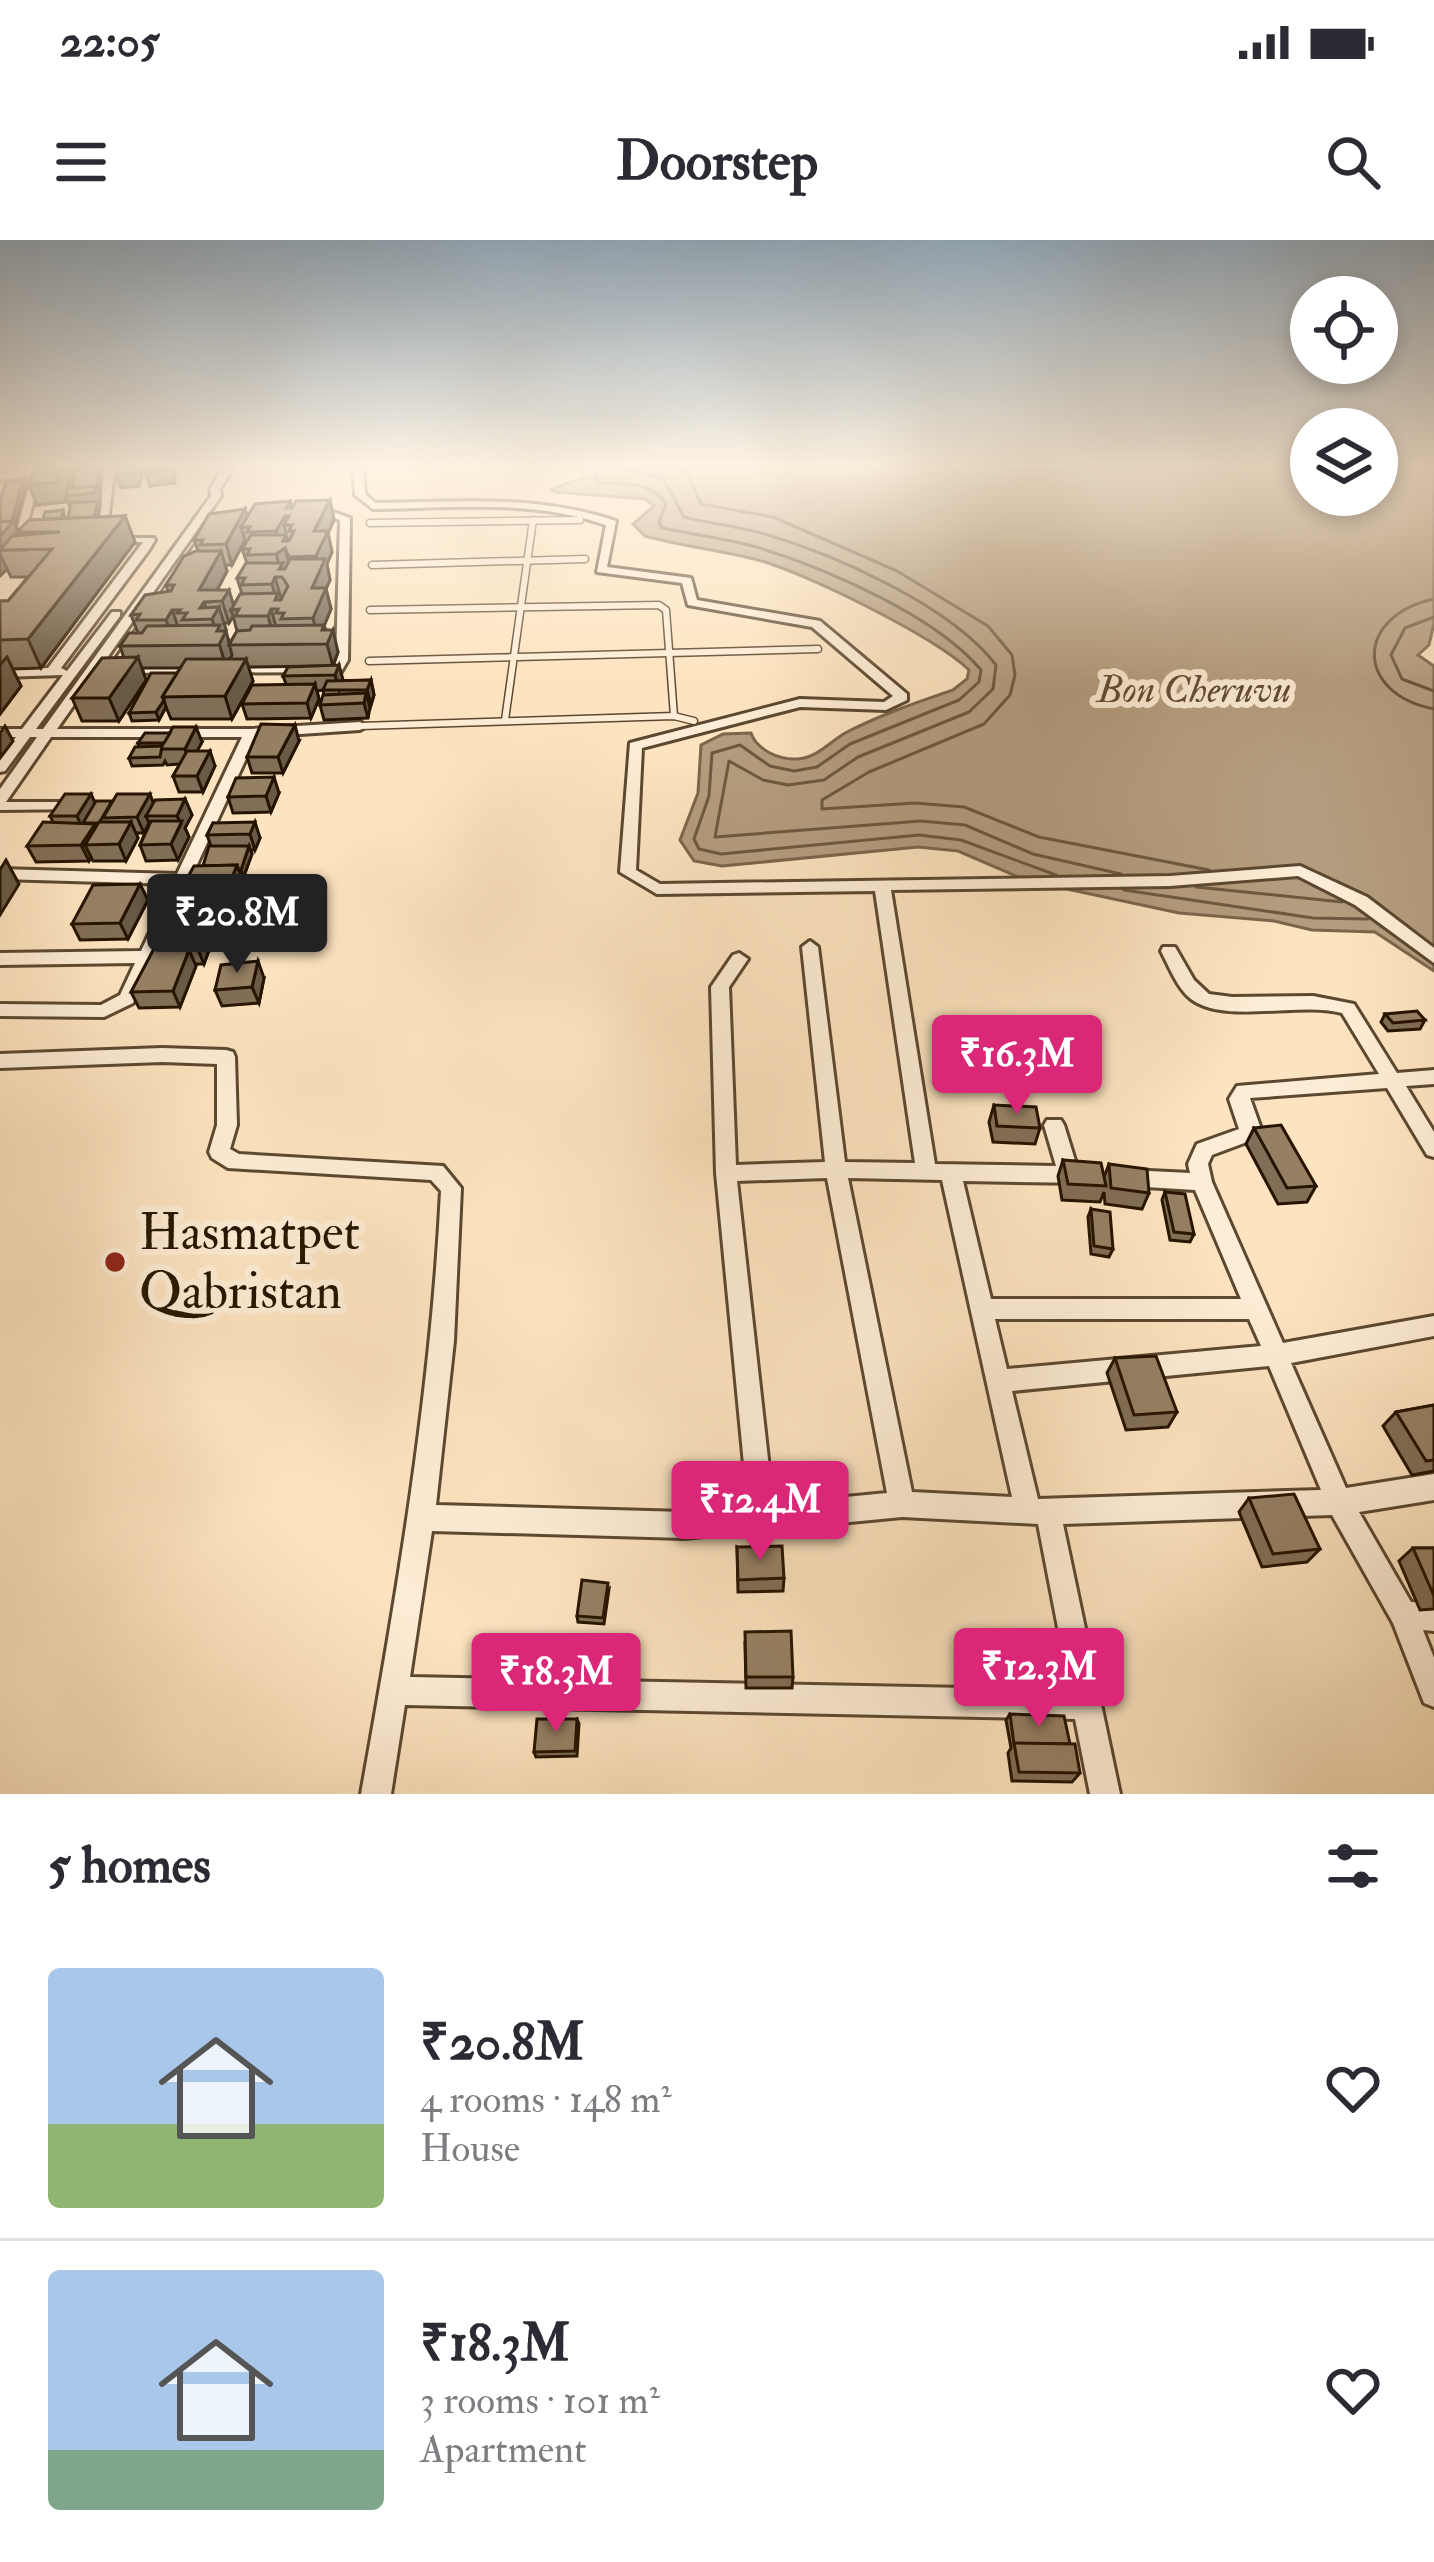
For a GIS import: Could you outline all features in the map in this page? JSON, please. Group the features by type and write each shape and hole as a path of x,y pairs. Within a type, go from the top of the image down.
{"street":[{"path":"52,672 147,544 166,538"},
{"path":"0,768 162,564 174,538"},
{"path":"0,802 181,538"},
{"path":"208,538 114,670 329,671 342,665 345,538"},
{"path":"609,538 601,570 687,580 692,602 816,624 902,697 886,706 800,703 634,746 628,872 657,889 1171,881 1300,871 1361,901 1434,957"},
{"path":"90,541 147,544 157,548 162,564"},
{"path":"162,564 187,566"},
{"path":"0,673 74,672"},
{"path":"0,733 251,733 360,726"},
{"path":"0,1010 104,1011 127,999 251,733"},
{"path":"0,802 108,806"},
{"path":"195,806 217,806"},
{"path":"0,874 182,880"},
{"path":"882,886 926,1172"},
{"path":"810,947 836,1170 902,1504"},
{"path":"1169,951 1191,989 1210,1001 1327,1001 1348,1008 1434,1149"},
{"path":"0,980 7,958 146,957"},
{"path":"739,959 720,987 725,1173 762,1516"},
{"path":"0,1061 162,1054 226,1058 227,1125 219,1152 236,1162 436,1172 452,1188 422,1518 376,1794"},
{"path":"1430,1084 1389,1080 1244,1091 1239,1099 1250,1126 1248,1134 1204,1150 1198,1164 1339,1502 1403,1615 1434,1693"},
{"path":"1054,1125 1069,1174"},
{"path":"725,1173 1069,1174 1202,1182"},
{"path":"951,1174 998,1381 1037,1510 1105,1794"},
{"path":"982,1310 1256,1309"},
{"path":"998,1381 1276,1355 1434,1326"},
{"path":"422,1518 684,1525 902,1504 1037,1510 1339,1502 1434,1487"},
{"path":"1403,1615 1434,1617"},
{"path":"394,1690 1087,1705"}],"lane":[{"path":"505,721 529,538"},
{"path":"372,565 585,559"},
{"path":"370,610 659,605 665,610 671,652 674,716"},
{"path":"369,661 818,649"},
{"path":"360,726 674,716 694,721"}],"water":[{"name":"Bon Cheruvu","path":"652,538 1434,538 1434,623 1429,645 1418,655 1434,666 1434,971 1375,932 1312,930 1274,921 1179,913 1025,880 958,851 918,847 722,866 694,861 680,840 698,793 701,745 723,734 751,733 776,756 804,758 860,726 953,690 967,679 969,670 952,656 898,623 775,566"}],"building":[{"path":"11,538 108,538 28,639 0,640 0,601 8,601 52,549 0,550"},
{"path":"230,538 226,544 200,545 203,540 194,540"},
{"path":"249,538 325,538 316,556 289,557 285,548 276,554 247,555 250,549 242,549"},
{"path":"221,551 199,590 229,590 222,601 204,602 200,608 219,607 212,619 182,620 187,613 172,610 166,620 136,620 140,614 131,615 145,595 171,591 174,585 166,585 184,556"},
{"path":"290,559 325,559 312,588 326,588 313,618 281,619 284,613 276,613 278,609 271,609 268,616 235,616 239,609 231,610 240,594 278,593 275,600 281,600 288,586 282,577 275,577 272,584 241,585 245,578 237,578 246,563 283,563 279,569 285,569"},
{"path":"220,625 217,631 226,631 219,645 120,646 129,633 142,633 147,626"},
{"path":"324,625 322,630 333,630 327,644 229,645 237,631 252,626"},
{"path":"138,657 109,698 72,698 102,658"},
{"path":"186,659 246,659 225,696 162,697"},
{"path":"339,665 335,675 283,676 288,667"},
{"path":"151,673 177,673 156,712 129,713"},
{"path":"371,680 367,690 323,690 327,681"},
{"path":"315,684 307,703 242,704 252,685"},
{"path":"366,693 364,703 320,705 323,695"},
{"path":"261,724 295,725 278,757 247,757"},
{"path":"173,727 196,727 185,749 160,749"},
{"path":"145,733 170,733 164,743 138,743"},
{"path":"162,746 160,757 129,758 135,747"},
{"path":"187,751 210,751 197,776 173,776"},
{"path":"274,777 266,796 228,797 236,778"},
{"path":"65,794 91,794 77,816 50,816"},
{"path":"117,794 150,794 137,817 103,818"},
{"path":"185,799 177,816 146,816 155,800"},
{"path":"96,801 112,801 99,823 83,823"},
{"path":"151,821 182,821 171,844 140,845"},
{"path":"43,822 95,824 81,845 27,846"},
{"path":"99,822 131,822 119,844 85,845"},
{"path":"255,822 250,834 207,835 213,823"},
{"path":"209,846 249,846 241,870 237,865 203,866"},
{"path":"237,865 226,893 178,894 194,866"},
{"path":"140,884 120,923 72,924 93,885"},
{"path":"220,897 211,919 169,919 179,898"},
{"path":"207,923 197,947 179,948 189,950 173,991 131,992 167,924"},
{"path":"258,961 252,987 215,990 221,965"},
{"path":"1417,1011 1425,1020 1393,1023 1385,1014"},
{"path":"994,1105 1036,1107 1040,1128 997,1126"},
{"path":"1281,1125 1316,1186 1287,1188 1254,1128"},
{"path":"1063,1160 1101,1163 1106,1186 1068,1184"},
{"path":"1109,1164 1147,1169 1149,1193 1111,1188"},
{"path":"1165,1192 1185,1194 1194,1234 1174,1232"},
{"path":"1091,1209 1110,1212 1113,1249 1094,1246"},
{"path":"1156,1356 1177,1412 1134,1415 1115,1358"},
{"path":"1434,1405 1434,1460 1426,1461 1396,1412"},
{"path":"1294,1494 1320,1549 1273,1554 1249,1498"},
{"path":"782,1546 784,1578 738,1580 737,1547"},
{"path":"1413,1548 1434,1548 1434,1596"},
{"path":"582,1580 608,1583 603,1618 577,1616"},
{"path":"791,1631 793,1677 746,1677 745,1632"},
{"path":"1010,1714 1064,1716 1070,1744 1014,1744"},
{"path":"537,1719 577,1719 575,1751 534,1752"},
{"path":"1014,1743 1075,1744 1080,1773 1019,1772"}],"place":[{"name":"Hasmatpet Qabristan","path":"115,1262"}]}
